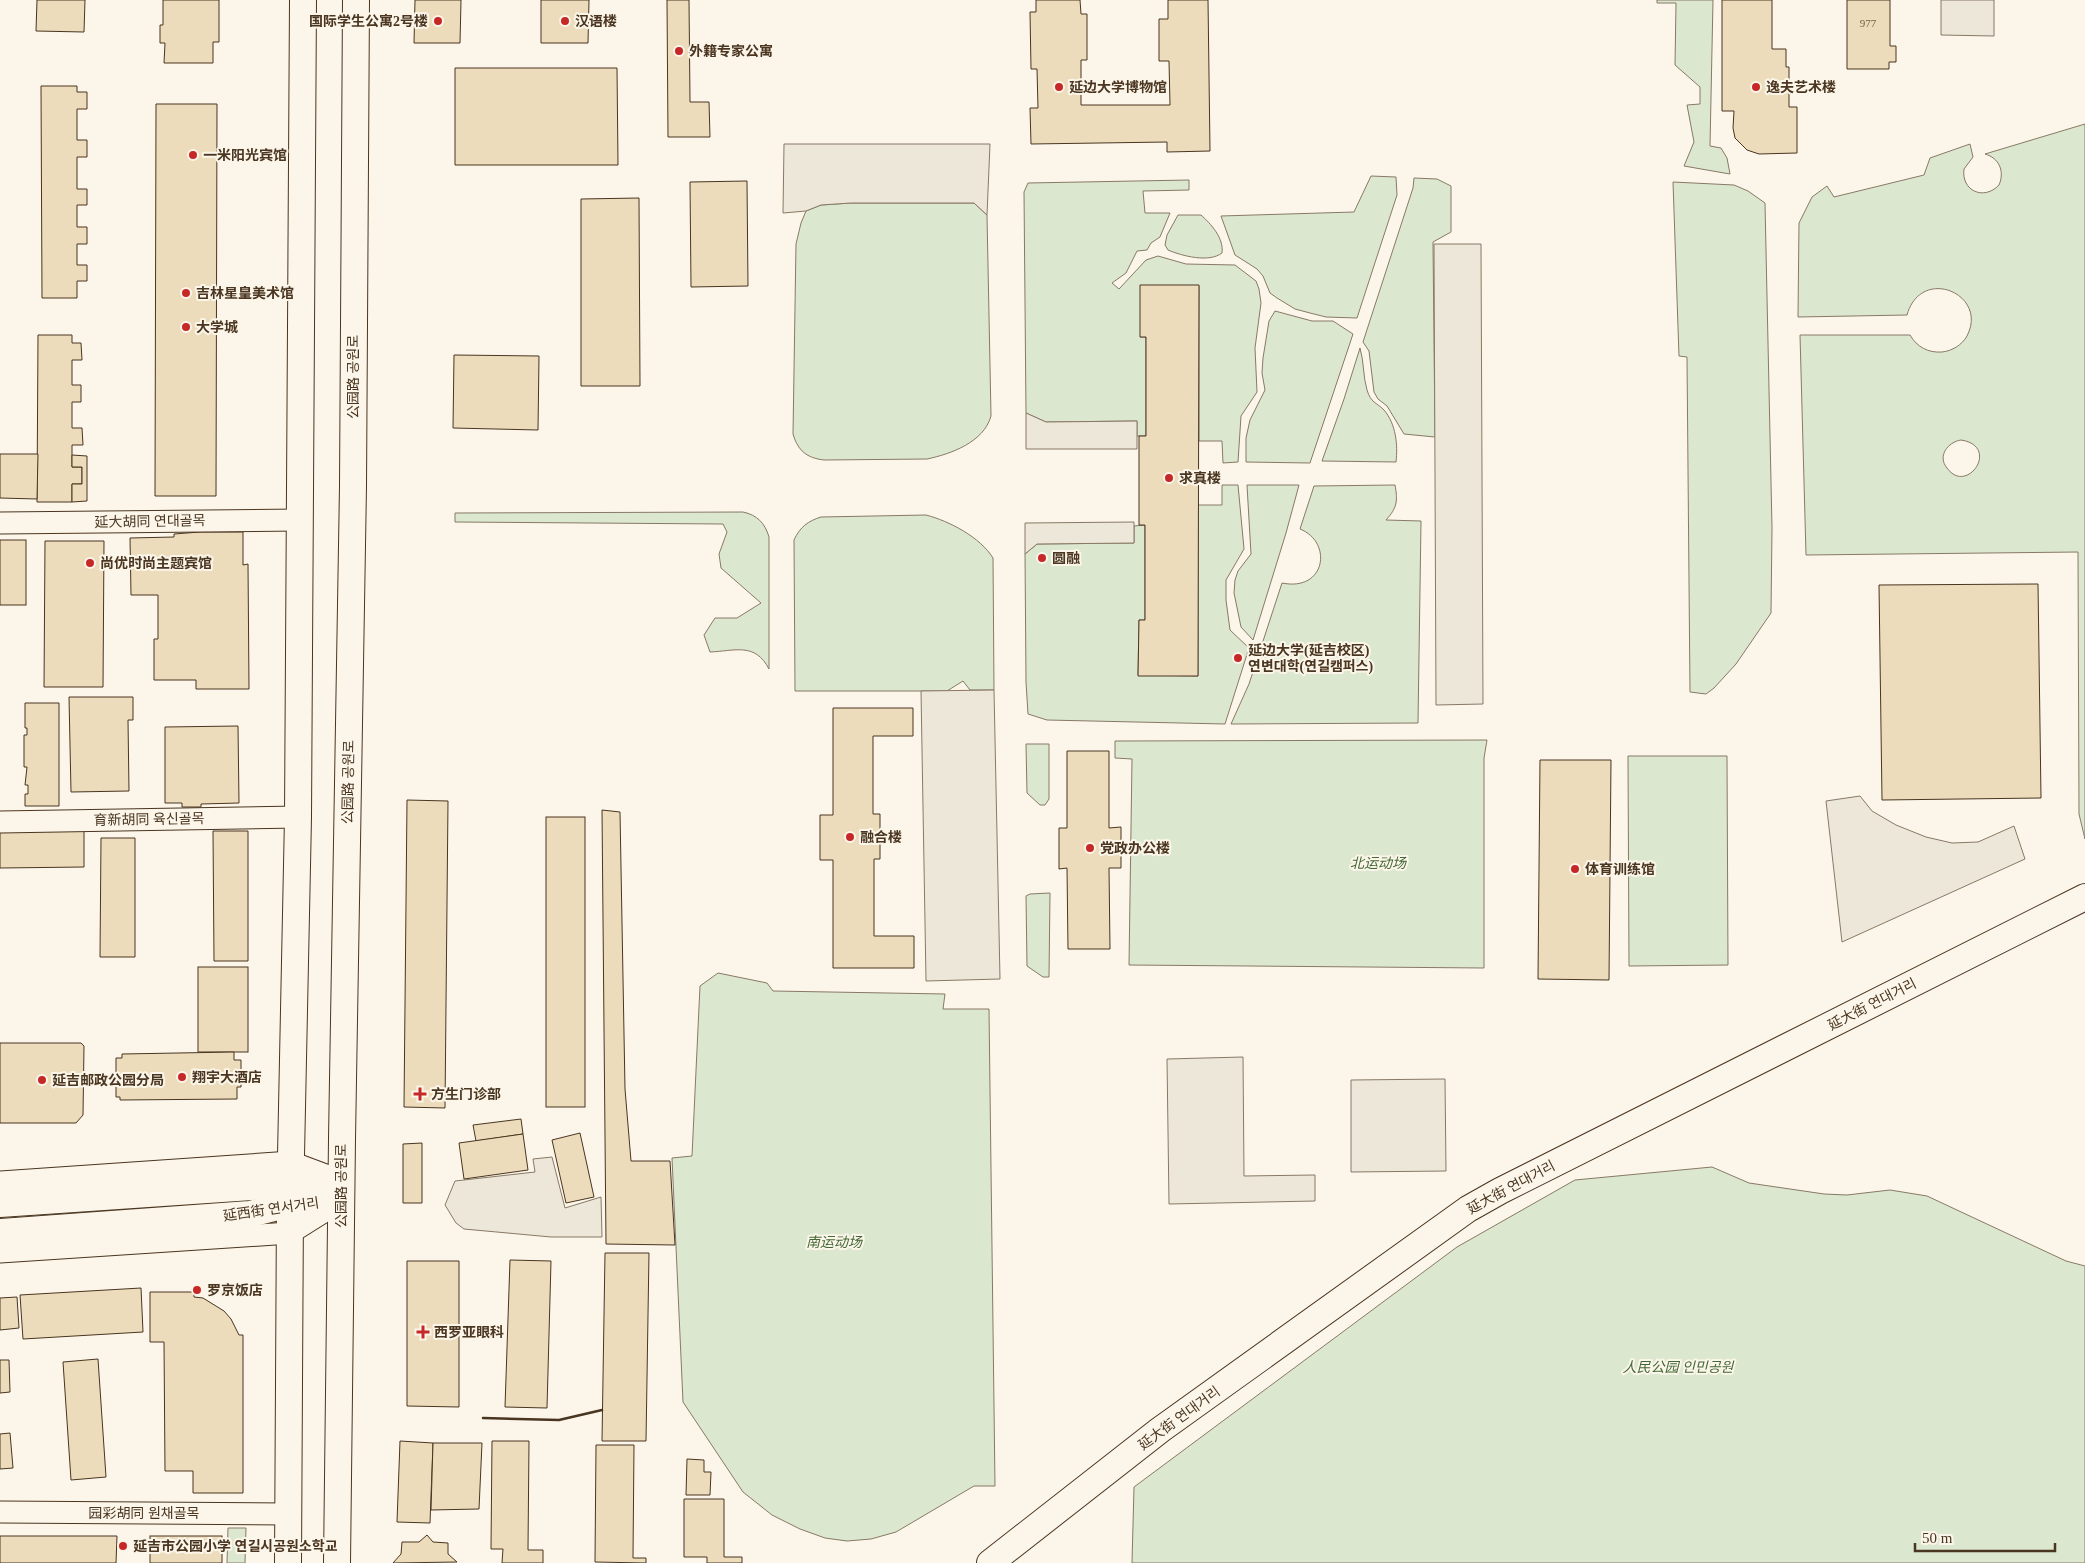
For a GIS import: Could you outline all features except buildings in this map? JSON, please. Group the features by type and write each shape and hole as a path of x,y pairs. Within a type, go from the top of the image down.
{"main road":[{"path":"288,1563 290,1184 298,816 303,0"},
{"name":"公园路 공원로","path":"337,1563 341,1191 353,486 356,0"},
{"name":"延大街 연대거리","path":"990,1563 1160,1430 1468,1209 1500,1191 2085,897"},
{"name":"延西街 연서거리","path":"0,1232 250,1214 290,1184"},
{"name":"延西街 연서거리","path":"0,1204 290,1184 341,1191"}],"street":[{"name":"延大胡同 연대골목","path":"0,523 299,520"},
{"name":"育新胡同 육신골목","path":"0,822 298,816"},
{"name":"延西街 연서거리","path":"0,1182 290,1184 341,1191"},
{"name":"延西街 연서거리","path":"0,1252 290,1233 341,1191"},
{"name":"园彩胡同 원채골목","path":"0,1512 288,1514"}],"green space":[{"path":"1657,0 1713,0 1710,146 1721,148 1727,158 1730,174 1684,166 1694,142 1687,105 1700,104 1700,87 1675,65 1676,3 1657,3"},
{"path":"2085,124 2085,839 2079,814 2078,552 1806,555 1800,335 1910,335 1923,348 1942,352 1960,345 1967,336 1971,321 1969,308 1961,298 1950,291 1938,289 1925,291 1914,300 1907,315 1798,317 1799,223 1812,197 1827,186 1834,197 1924,175 1930,158 1970,144 1973,157 1964,169 1966,183 1970,188 1981,193 1993,190 1999,185 2001,180 2001,170 1994,159 1985,154","holes":["1961,440 1973,444 1978,451 1979,459 1976,467 1971,473 1963,476 1955,475 1944,463 1945,450 1956,441"]},
{"path":"1371,176 1396,177 1397,195 1357,318 1326,317 1295,309 1270,293 1263,276 1257,269 1235,255 1221,216 1354,212"},
{"path":"1414,178 1437,179 1451,186 1451,232 1433,242 1435,437 1404,434 1387,406 1378,399 1374,392 1369,351 1363,342 1413,188"},
{"path":"1189,180 1189,190 1143,191 1145,213 1170,213 1160,237 1151,243 1147,250 1137,251 1126,273 1112,283 1119,289 1146,260 1158,256 1186,264 1235,265 1256,281 1261,303 1255,348 1257,392 1241,416 1238,462 1223,463 1222,441 1199,441 1199,286 1140,337 1146,337 1146,436 1137,436 1137,421 1046,422 1026,413 1024,192 1028,183"},
{"path":"1673,182 1734,185 1748,191 1765,203 1772,528 1771,613 1736,664 1706,694 1690,692 1687,357 1679,356"},
{"path":"851,203 974,203 987,215 991,416 987,425 974,440 956,450 927,459 824,460 804,453 795,440 793,434 796,244 806,211 821,205"},
{"path":"1178,215 1201,215 1213,227 1219,237 1222,253 1210,258 1203,258 1168,250 1165,245 1167,235"},
{"path":"1275,311 1312,321 1333,321 1353,334 1310,463 1246,462 1246,438 1250,420 1265,390 1262,373 1263,358 1269,321"},
{"path":"1360,348 1369,394 1372,400 1384,410 1394,428 1397,449 1396,462 1322,461"},
{"path":"1222,485 1238,485 1244,549 1226,580 1226,600 1230,630 1249,648 1225,724 1047,720 1028,714 1025,554 1037,544 1134,543 1134,526 1145,525 1145,620 1139,620 1138,675 1198,676 1198,505 1222,505"},
{"path":"1247,485 1299,485 1253,640 1241,627 1234,593 1238,571 1251,554"},
{"path":"1395,485 1396,504 1386,520 1421,521 1418,723 1231,724 1249,684 1282,583 1297,584 1308,580 1316,573 1320,564 1317,544 1311,535 1300,529 1314,486"},
{"path":"743,512 760,520 769,537 769,669 763,660 751,651 710,652 704,635 715,618 737,618 761,603 721,568 719,554 727,532 723,524 455,522 455,513"},
{"path":"926,515 944,521 963,531 980,543 993,558 994,690 970,690 963,681 947,691 795,691 794,540 799,531 812,520 821,517"},
{"name":"北运动场","path":"1487,740 1484,758 1484,968 1129,965 1132,759 1115,758 1115,741"},
{"path":"1026,744 1049,744 1049,799 1045,805 1040,805 1027,793"},
{"path":"1628,756 1727,756 1728,965 1629,966"},
{"path":"1050,893 1049,977 1043,977 1027,966 1026,896"},
{"name":"南运动场","path":"718,973 767,983 773,991 945,994 943,1009 989,1009 995,1486 974,1486 896,1532 871,1539 847,1541 825,1538 800,1529 772,1515 743,1492 683,1402 672,1158 692,1156 700,986"},
{"name":"人民公园 인민공원","path":"1712,1167 1749,1183 1824,1194 1847,1195 1890,1190 1927,1196 2066,1261 2085,1266 2085,1563 1132,1563 1134,1487 1457,1247 1575,1180"},
{"path":"228,1528 246,1528 245,1563 227,1563"}],"shaded area":[{"path":"1941,0 1994,0 1994,36 1941,35"},
{"path":"784,144 990,144 987,215 974,203 851,203 821,205 806,211 783,213"},
{"path":"1434,244 1481,244 1483,704 1436,705"},
{"path":"1026,413 1046,422 1137,421 1137,449 1026,449"},
{"path":"1134,522 1134,543 1037,544 1025,554 1025,523"},
{"path":"994,690 1000,979 926,981 921,691"},
{"path":"1860,796 1872,811 1896,825 1926,837 1952,843 1978,842 2014,826 2025,859 1842,942 1826,801"},
{"path":"1243,1057 1244,1176 1315,1175 1315,1201 1169,1204 1167,1059"},
{"path":"1445,1079 1446,1171 1351,1172 1351,1080"},
{"path":"552,1157 565,1208 601,1197 602,1237 551,1237 464,1229 456,1223 445,1205 455,1181 535,1172 533,1159"}],"wall":[{"path":"483,1418 559,1420 602,1410"}],"place":[{"name":"国际学生公寓2号楼","path":"438,21"},
{"name":"汉语楼","path":"565,21"},
{"name":"外籍专家公寓","path":"679,51"},
{"name":"延边大学博物馆","path":"1059,87"},
{"name":"逸夫艺术楼","path":"1756,87"},
{"name":"一米阳光宾馆","path":"193,155"},
{"name":"吉林星皇美术馆","path":"186,293"},
{"name":"大学城","path":"186,327"},
{"name":"求真楼","path":"1169,478"},
{"name":"圆融","path":"1042,558"},
{"name":"尚优时尚主题宾馆","path":"90,563"},
{"name":"延边大学(延吉校区) 연변대학(연길캠퍼스)","path":"1238,658"},
{"name":"融合楼","path":"850,837"},
{"name":"党政办公楼","path":"1090,848"},
{"name":"体育训练馆","path":"1575,869"},
{"name":"翔宇大酒店","path":"182,1077"},
{"name":"延吉邮政公园分局","path":"42,1080"},
{"name":"方生门诊部","path":"420,1094"},
{"name":"罗京饭店","path":"197,1290"},
{"name":"西罗亚眼科","path":"423,1332"},
{"name":"延吉市公园小学 연길시공원소학교","path":"123,1546"}]}
